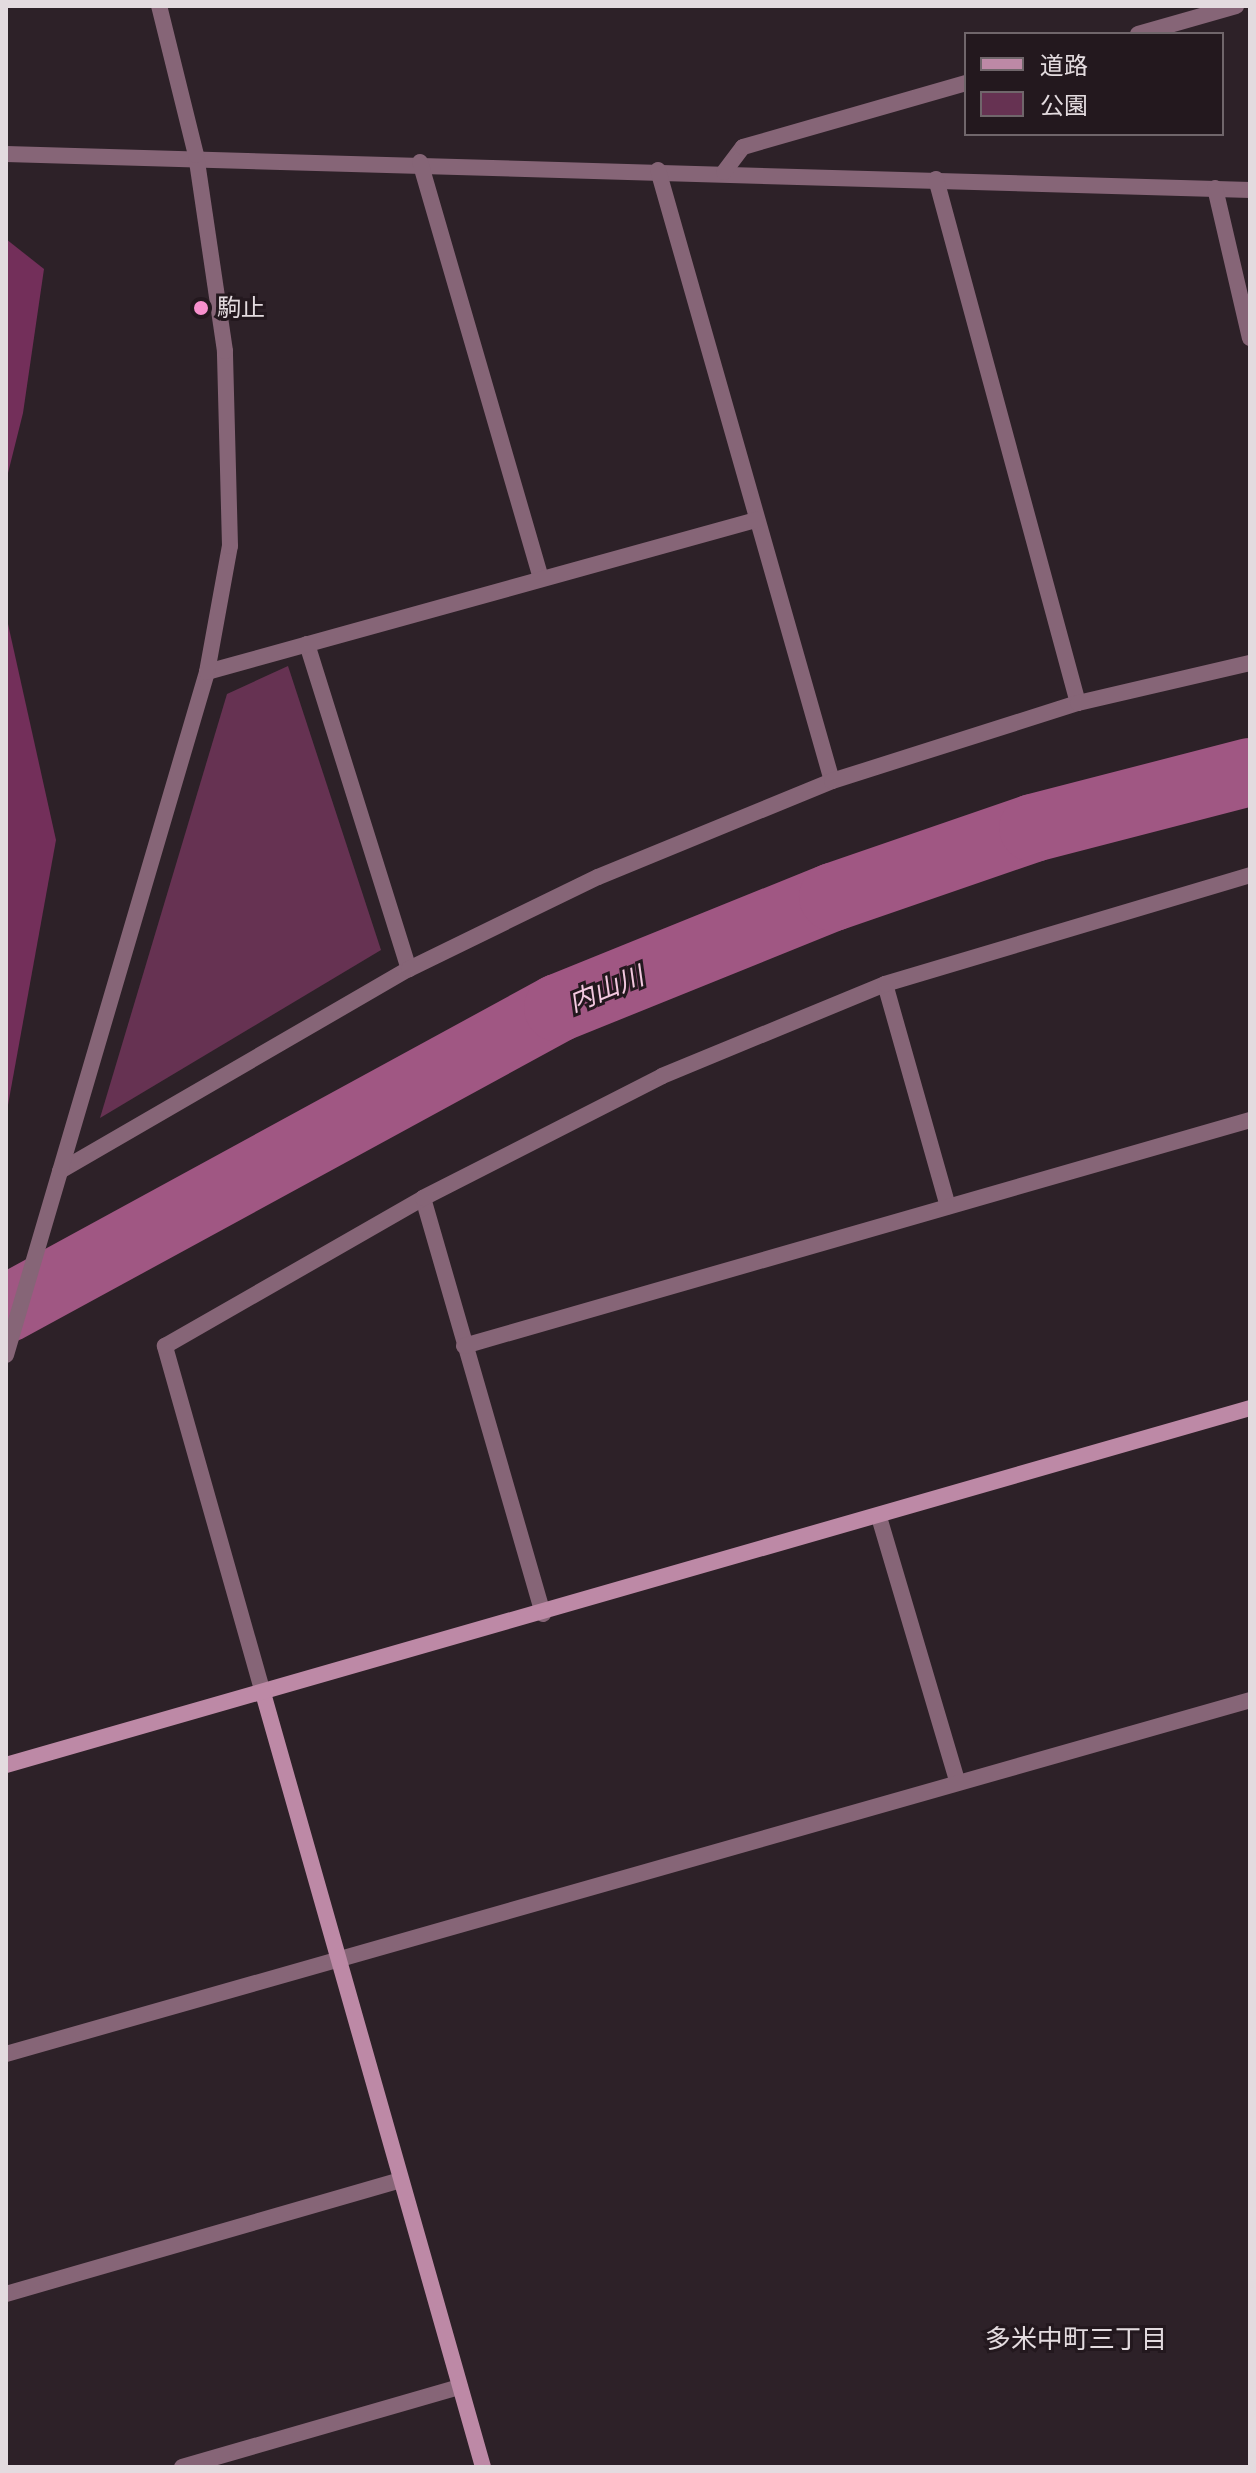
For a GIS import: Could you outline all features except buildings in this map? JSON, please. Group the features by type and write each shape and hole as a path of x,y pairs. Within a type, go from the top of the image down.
{"street":[{"path":"6,1355 207,672 230,546 225,351 196,155 159,6"},
{"path":"1145,32 1236,6"},
{"path":"724,172 743,147 964,84"},
{"path":"6,154 196,155 1250,190"},
{"path":"420,162 541,579"},
{"path":"658,170 832,781"},
{"path":"936,179 1078,703"},
{"path":"1215,188 1250,338"},
{"path":"207,672 756,520"},
{"path":"307,644 409,969"},
{"path":"60,1171 409,969 598,877 832,781 1078,703 1250,663"},
{"path":"483,2467 165,1346 423,1198 662,1076 885,984 1250,875"},
{"path":"885,984 948,1206"},
{"path":"464,1346 1250,1120"},
{"path":"423,1198 543,1614"},
{"path":"6,1765 543,1614 1250,1408"},
{"path":"879,1517 957,1781"},
{"path":"6,2054 1250,1700"},
{"path":"6,2294 401,2180"},
{"path":"182,2467 460,2387"}],"green space":[{"path":"288,666 381,950 100,1118 227,694"}],"shaded area":[{"path":"6,239 44,269 23,413 6,481"},
{"path":"6,615 56,840 6,1116"}],"waterway":[{"name":"内山川","path":"6,1309 558,1008 833,897 1033,828 1250,772"}],"place":[{"name":"駒止","path":"201,308"}],"district":[{"name":"多米中町三丁目","path":"1076,2339"}]}
